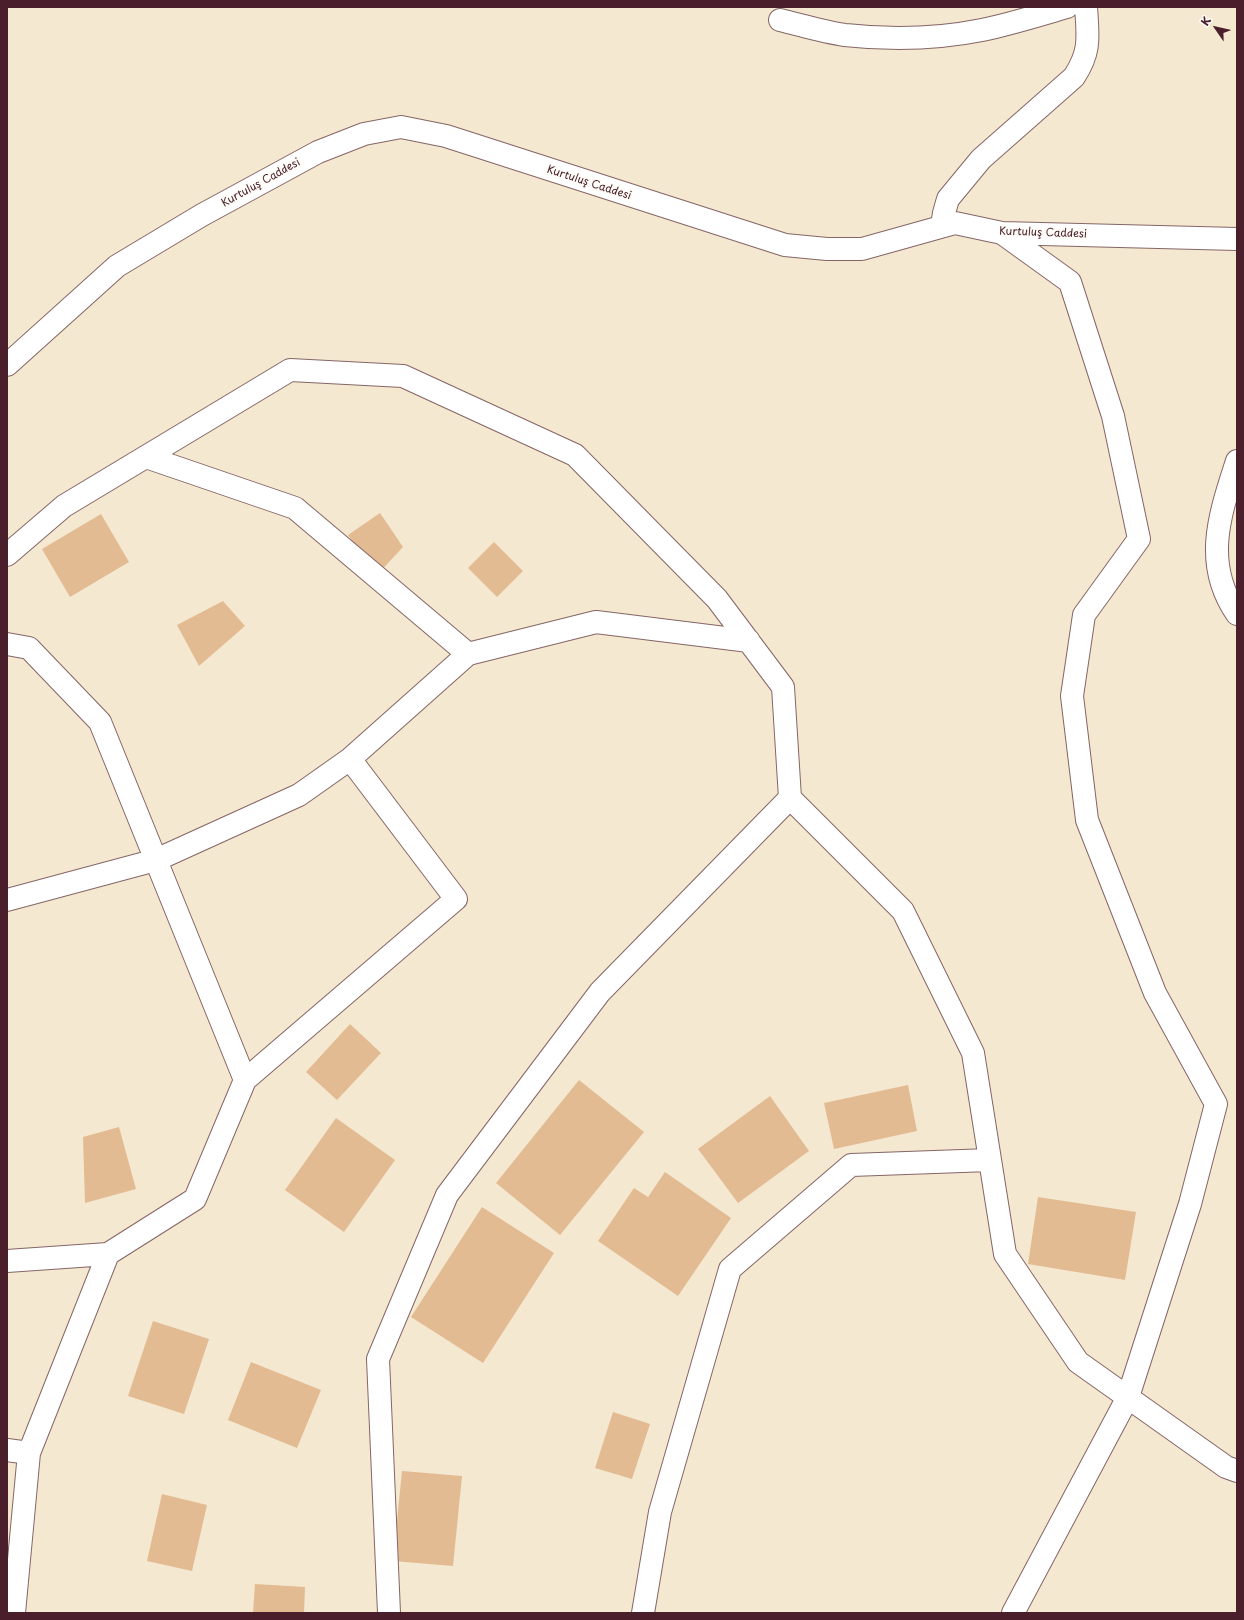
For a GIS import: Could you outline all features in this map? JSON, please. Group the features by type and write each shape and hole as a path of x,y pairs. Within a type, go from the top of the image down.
{"street":[{"path":"780,20 844,34 873,37 917,37 958,34 983,30 1067,7"},
{"path":"942,226 948,200 981,159 1074,77 1082,66 1088,42 1086,7"},
{"name":"Kurtuluş Caddesi","path":"7,365 117,266 202,215 318,152 364,134 401,127 446,136 785,245 828,249 862,248 955,223 1002,233 1237,238"},
{"path":"1002,233 1070,282 1113,416 1139,539 1084,615 1072,696 1087,820 1155,993 1216,1104 1190,1204 1128,1397 1013,1613"},
{"path":"7,555 64,506 290,370 403,376 575,456 717,599 783,687 790,798 903,912 973,1053 1005,1254 1078,1362 1226,1467 1237,1471"},
{"path":"146,457 295,508 468,654"},
{"path":"1237,461 1219,524 1216,548 1221,579 1226,594 1237,614"},
{"path":"7,900 156,860 299,795 350,759 468,654 596,622 749,641"},
{"path":"7,644 28,648 100,722 245,1080"},
{"path":"7,1261 108,1254 195,1199 245,1080 456,898 350,759"},
{"path":"389,1613 378,1359 447,1195 600,992 790,798"},
{"path":"643,1613 660,1512 730,1269 850,1165 990,1160"},
{"path":"14,1613 29,1454 108,1254"},
{"path":"7,1450 29,1454"}],"building":[{"path":"380,513 403,547 376,576 348,535"},
{"path":"101,514 129,562 70,597 42,549"},
{"path":"494,542 523,571 497,597 468,568"},
{"path":"223,601 245,626 199,666 177,625"},
{"path":"350,1024 381,1053 337,1100 306,1072"},
{"path":"579,1080 644,1132 560,1235 496,1183"},
{"path":"908,1085 917,1131 834,1149 824,1103"},
{"path":"770,1096 809,1151 738,1203 698,1149"},
{"path":"336,1118 395,1160 344,1232 285,1190"},
{"path":"119,1127 136,1189 85,1203 83,1137"},
{"path":"665,1172 731,1218 678,1296 598,1241 634,1188 648,1197"},
{"path":"1038,1197 1136,1212 1125,1280 1028,1264"},
{"path":"482,1207 554,1253 483,1363 411,1317"},
{"path":"153,1321 209,1339 184,1414 128,1396"},
{"path":"251,1362 321,1390 297,1448 228,1420"},
{"path":"613,1412 650,1424 632,1479 595,1468"},
{"path":"402,1471 462,1476 453,1566 393,1561"},
{"path":"162,1494 207,1505 192,1571 147,1561"},
{"path":"255,1584 305,1587 304,1613 253,1613"}]}
